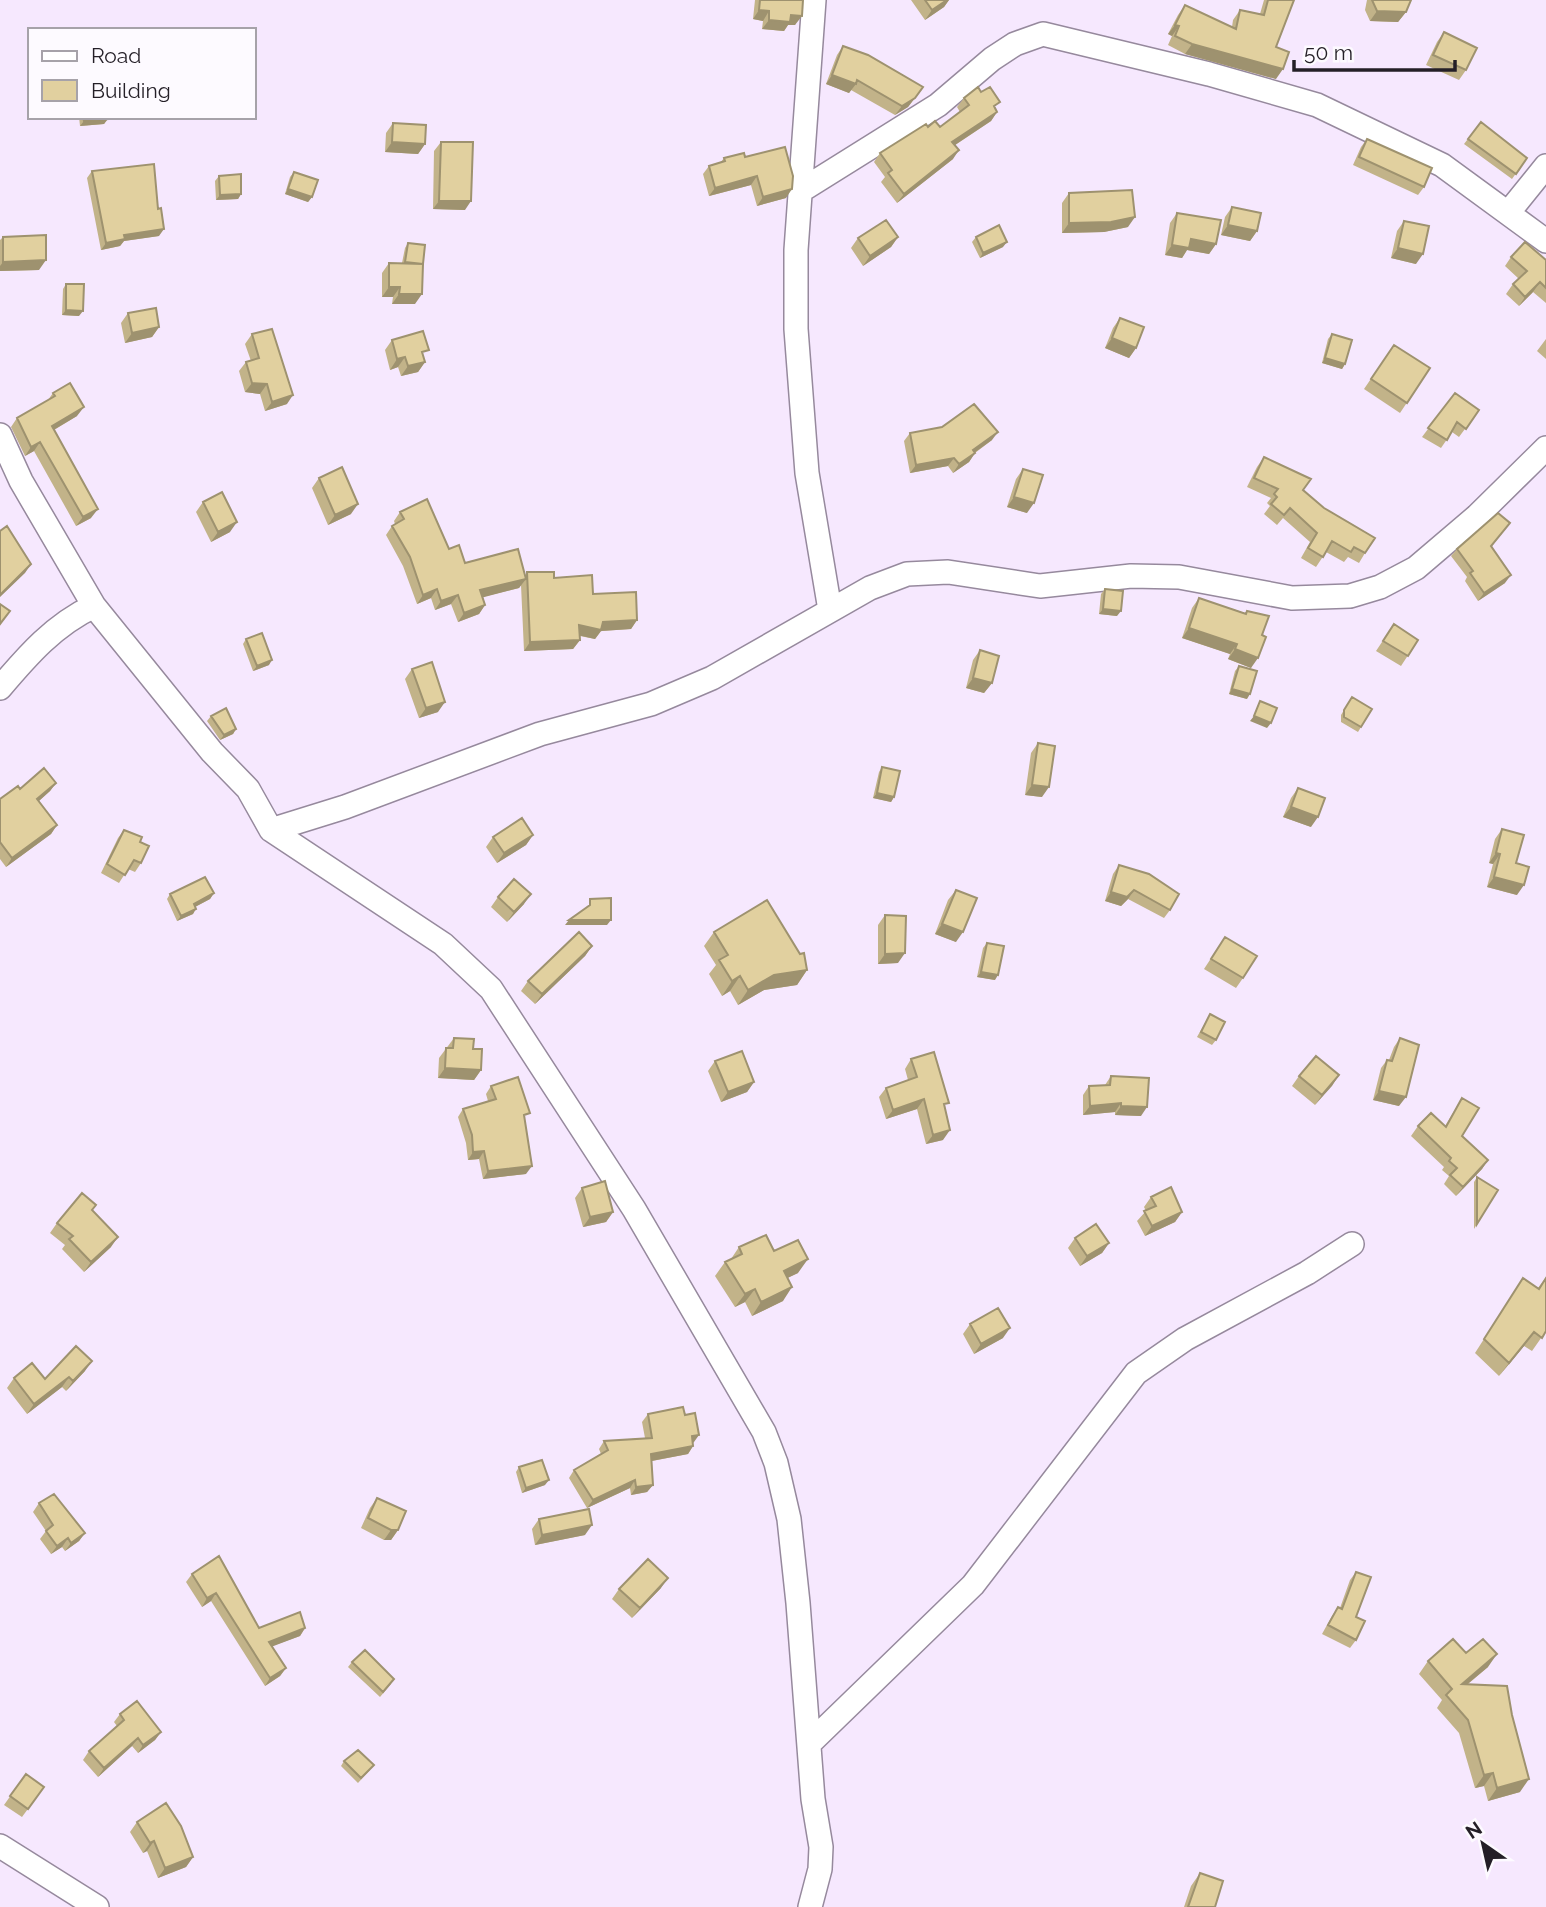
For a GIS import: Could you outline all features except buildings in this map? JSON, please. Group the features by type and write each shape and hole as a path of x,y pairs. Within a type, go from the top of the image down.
{"street":[{"path":"814,0 796,250 796,329 807,473 830,610"},
{"path":"802,190 938,105 992,59 1015,44 1043,34 1209,74 1317,105 1441,165 1546,241"},
{"path":"1507,213 1546,166"},
{"path":"0,435 21,481 94,606 212,752 248,789 271,830 443,944 470,966 491,989 634,1209 764,1432 776,1463 789,1519 821,1847 820,1869 810,1907"},
{"path":"271,830 345,807 540,734 651,704 712,678 870,588 906,574 948,572 1040,586 1131,576 1179,577 1292,598 1350,596 1380,587 1416,568 1477,516 1546,448"},
{"path":"0,688 47,637 71,617 94,606"},
{"path":"809,1744 973,1584 1136,1373 1185,1339 1307,1273 1352,1244"},
{"path":"0,1846 97,1907"}]}
